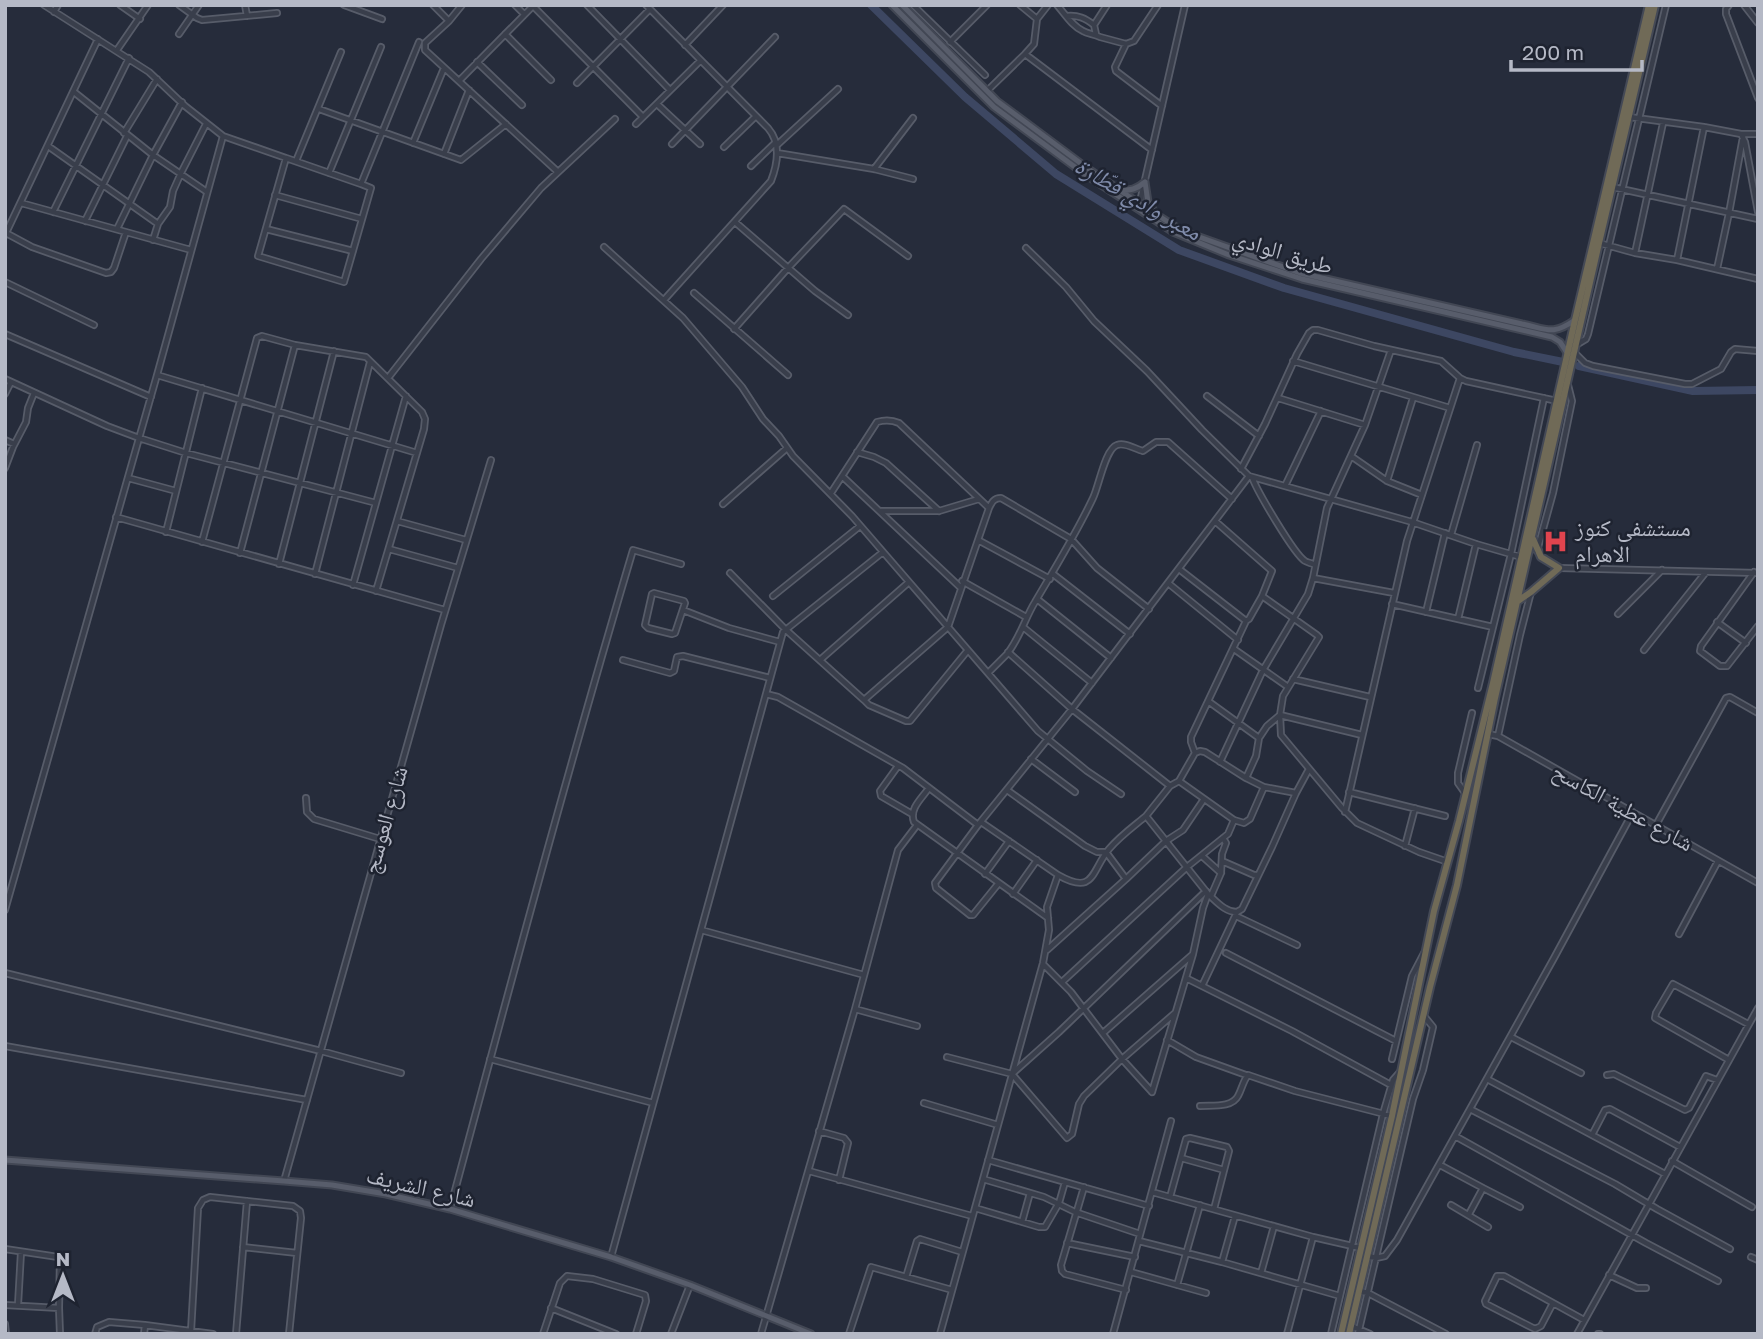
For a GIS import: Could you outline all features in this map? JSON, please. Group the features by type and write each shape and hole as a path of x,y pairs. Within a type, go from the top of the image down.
{"highway":[{"path":"1349,1334 1457,885 1649,5"},
{"path":"1341,1334 1392,1116 1434,911 1466,793 1557,402 1573,350 1655,5"},
{"path":"1518,601 1559,568 1537,552 1532,537"},
{"path":"1442,883 1448,892 1454,891 1457,885"},
{"path":"1434,911 1444,905 1449,915"}],"main road":[{"name":"طريق الوادي","path":"892,5 1023,121 1139,208 1191,234 1314,279"},
{"name":"طريق الوادي","path":"903,6 994,107 1083,173 1173,232 1290,276 1314,279 1552,334"},
{"path":"1118,190 1130,190 1145,181 1148,202 1160,217"},
{"path":"1573,350 1552,334 1579,319"},
{"name":"شارع الشريف","path":"5,1160 332,1185 386,1194 450,1209 611,1258 690,1285 811,1334"}],"street":[{"path":"44,5 129,58 223,136 296,161 371,188 344,282 258,256 286,158"},
{"path":"54,12 58,5"},
{"path":"120,5 140,19"},
{"path":"117,50 148,5"},
{"path":"179,5 202,20 277,13"},
{"path":"179,34 199,5"},
{"path":"245,5 247,16"},
{"path":"344,5 382,19"},
{"path":"433,5 449,20"},
{"path":"462,5 425,43 425,50 558,172"},
{"path":"515,5 524,14"},
{"path":"459,81 533,5 643,117"},
{"path":"587,5 670,90"},
{"path":"685,45 723,5"},
{"path":"913,5 985,75"},
{"path":"950,42 987,5"},
{"path":"1020,5 1037,19"},
{"path":"987,91 1034,44 1037,19 1048,5"},
{"path":"1057,5 1071,22 1085,33 1126,44 1134,41 1158,5"},
{"path":"1094,25 1108,5"},
{"path":"1139,208 1185,5"},
{"path":"1666,5 1591,321 1586,338 1573,350 1585,363 1592,366 1692,384 1721,369 1735,349 1758,351"},
{"path":"1729,5 1726,14 1758,98"},
{"path":"1744,5 1758,23"},
{"path":"576,83 621,39 648,7 772,133 777,153 771,181 664,300"},
{"path":"1068,16 1087,19 1094,25 1096,34"},
{"path":"505,34 551,80"},
{"path":"672,144 775,37"},
{"path":"99,40 6,234 32,247 106,273 114,268 125,232"},
{"path":"361,184 419,42"},
{"path":"1126,44 1115,67 1116,71 1162,106"},
{"path":"329,173 381,47"},
{"path":"296,161 341,52"},
{"path":"1025,54 1152,150"},
{"path":"53,212 129,58"},
{"path":"636,124 700,61"},
{"path":"477,62 522,106"},
{"path":"413,144 444,68"},
{"path":"85,221 126,134 157,79"},
{"path":"751,166 838,89"},
{"path":"444,154 469,90"},
{"path":"74,92 153,155 207,192"},
{"path":"117,230 182,102"},
{"path":"657,104 700,145"},
{"path":"319,109 461,160 506,124"},
{"path":"724,147 756,116"},
{"path":"1629,117 1742,135 1758,134"},
{"path":"388,378 481,259 541,188 615,118"},
{"path":"874,169 914,118"},
{"path":"1634,253 1663,123"},
{"path":"153,240 158,224 170,206 181,173 206,124"},
{"path":"1677,260 1704,127"},
{"path":"1742,135 1758,212"},
{"path":"1717,269 1730,214 1742,135"},
{"path":"5,910 223,136"},
{"path":"48,146 158,224"},
{"path":"777,153 874,169 913,179"},
{"path":"1612,187 1758,219"},
{"path":"275,195 362,219"},
{"path":"21,203 191,250"},
{"path":"734,328 844,209 908,256"},
{"path":"735,222 815,291 848,315"},
{"path":"266,229 353,251"},
{"path":"1599,243 1758,279"},
{"path":"604,247 683,318 742,387 763,419 799,462 831,493 1038,731 1087,771 1121,794"},
{"path":"1026,248 1066,287 1094,321 1251,476 1521,557"},
{"path":"5,282 94,325"},
{"path":"694,293 788,375"},
{"path":"1579,319 1591,321"},
{"path":"1241,469 1278,398 1293,361 1309,333 1315,330 1441,361 1460,378 1557,402"},
{"path":"5,334 150,397"},
{"path":"202,542 257,338 262,336 295,345 363,356 424,415 425,424 376,591"},
{"path":"240,553 295,345"},
{"path":"1220,762 1263,670 1308,594 1324,519 1365,425 1391,350"},
{"path":"279,564 334,351"},
{"path":"1293,361 1450,408"},
{"path":"315,574 370,362"},
{"path":"157,375 417,453"},
{"path":"1345,812 1391,604 1412,523 1460,378"},
{"path":"5,379 139,438 376,503"},
{"path":"1537,552 1572,401 1567,381"},
{"path":"5,394 11,382"},
{"path":"166,531 202,388"},
{"path":"5,468 26,422 34,393"},
{"path":"353,585 406,396"},
{"path":"1207,396 1259,436"},
{"path":"1278,398 1365,425"},
{"path":"1388,481 1413,398"},
{"path":"1478,688 1511,554 1544,398"},
{"path":"1285,486 1321,411"},
{"path":"831,493 877,422 895,421 989,508"},
{"path":"5,440 14,444"},
{"path":"988,673 1008,652 1051,576 1094,497 1112,449 1119,444 1143,451 1156,442 1168,442 1231,499"},
{"path":"1451,536 1477,445"},
{"path":"723,504 788,448"},
{"path":"857,452 886,463 939,511"},
{"path":"1351,456 1388,481 1422,495"},
{"path":"1551,457 1560,459"},
{"name":"شارع العوسج","path":"284,1181 445,610 491,460"},
{"path":"842,476 960,587"},
{"path":"998,884 975,914 970,915 935,886 1006,790 1072,709 1251,476"},
{"path":"1251,476 1293,546 1304,561 1315,565"},
{"path":"128,478 176,491"},
{"path":"864,700 948,626 993,500 1001,498 1071,539 1097,568 1149,609"},
{"path":"879,511 939,511 979,499"},
{"path":"116,517 445,610"},
{"path":"397,521 466,540"},
{"path":"1195,753 1190,739 1246,621 1262,596 1272,570 1215,521"},
{"path":"773,596 860,526"},
{"path":"1426,612 1445,533"},
{"path":"978,540 1051,576 1130,634"},
{"path":"1458,619 1476,544"},
{"path":"389,549 458,568"},
{"path":"450,1209 517,957 633,550 681,564"},
{"path":"611,1258 785,629 883,552"},
{"path":"1559,568 1756,573"},
{"path":"1179,569 1246,621"},
{"path":"1618,614 1662,570"},
{"path":"1644,650 1707,571"},
{"path":"730,573 785,629 869,705 906,721 910,721 968,650"},
{"path":"1756,573 1717,622 1701,646 1702,653 1720,666 1727,666 1758,625"},
{"path":"1312,578 1394,593"},
{"path":"962,581 1026,617"},
{"path":"820,660 909,582"},
{"path":"1168,583 1238,640"},
{"path":"1498,736 1531,592"},
{"path":"654,593 683,600 685,603 682,610 675,633 648,628 645,625 654,593"},
{"path":"1262,596 1319,638 1283,696 1281,735 1357,823 1448,863"},
{"path":"1037,599 1111,658"},
{"path":"1391,604 1493,628"},
{"path":"682,610 729,628 780,642"},
{"path":"1717,622 1746,643"},
{"path":"1023,626 1092,683"},
{"path":"1234,649 1288,687"},
{"path":"1008,652 1072,709 1170,786"},
{"path":"623,660 670,673 674,671 677,657 683,656 770,678"},
{"path":"1504,664 1513,666"},
{"path":"1293,679 1370,697"},
{"path":"765,694 778,697 898,766 980,824 1058,875 1076,883 1094,876 1116,841 1146,816 1170,786 1179,781 1195,753 1205,752 1264,787 1296,793"},
{"path":"1656,825 1726,698 1730,697 1758,713"},
{"path":"1208,701 1259,738"},
{"path":"1466,793 1458,783 1458,773 1472,713"},
{"path":"1280,715 1362,736"},
{"path":"1245,778 1256,756 1259,738 1267,726 1280,715"},
{"name":"شارع عطية الكاسح","path":"1488,734 1498,736 1758,883"},
{"path":"1031,759 1075,792"},
{"path":"898,766 880,793 912,814"},
{"path":"1202,986 1309,769"},
{"path":"1179,781 1234,820 1244,823 1249,821 1264,787"},
{"path":"929,788 912,814 917,825 1048,919"},
{"path":"1006,790 1085,846 1097,852 1107,852"},
{"path":"1349,792 1445,816"},
{"path":"306,798 307,813 314,819 380,839"},
{"path":"1046,951 1166,841 1183,830 1204,799"},
{"path":"1405,846 1415,808"},
{"path":"1368,1256 1376,1258 1388,1255 1511,1037 1633,812"},
{"path":"1146,816 1219,904 1297,945"},
{"path":"1062,982 1187,867 1228,834 1234,820"},
{"path":"761,1334 898,850 917,825"},
{"path":"1043,963 1084,1007 1122,1059 1152,1092 1193,954 1203,908 1221,873 1222,854 1226,843 1223,838"},
{"path":"985,874 1009,841"},
{"path":"1107,852 1126,880"},
{"path":"1202,856 1221,873"},
{"path":"1013,894 1037,860"},
{"path":"1222,861 1258,875"},
{"path":"1679,934 1718,861"},
{"path":"940,1334 1043,963 1049,930 1047,907 1058,875"},
{"path":"1012,1073 1208,894"},
{"path":"701,930 864,975"},
{"path":"1392,1059 1412,976 1426,950"},
{"path":"1226,953 1396,1041"},
{"path":"1103,1033 1193,954"},
{"path":"5,973 401,1073"},
{"path":"1186,978 1391,1085"},
{"path":"1729,1060 1655,1018 1656,1013 1673,984 1748,1024"},
{"path":"1577,1334 1758,1007"},
{"path":"855,1009 917,1026"},
{"path":"947,1058 1012,1073 1067,1138 1072,1135 1079,1104 1084,1096 1175,1013"},
{"path":"1359,1331 1413,1099 1433,1027 1424,1016"},
{"path":"1511,1037 1581,1073"},
{"path":"1167,1040 1196,1057 1246,1076 1392,1116"},
{"path":"5,1046 307,1100"},
{"path":"490,1059 653,1103"},
{"path":"1331,1334 1383,1114 1391,1085 1395,1076 1401,1072"},
{"path":"1607,1075 1614,1074 1685,1110 1689,1108 1706,1076 1717,1080"},
{"path":"1200,1105 1233,1102 1237,1099 1246,1076"},
{"path":"1487,1079 1665,1174"},
{"path":"924,1103 998,1125"},
{"path":"1470,1109 1615,1184 1730,1249"},
{"path":"1592,1135 1605,1110 1610,1109 1680,1147"},
{"path":"1113,1334 1171,1121"},
{"path":"819,1131 844,1138 848,1143 839,1180"},
{"path":"1455,1136 1718,1281"},
{"path":"1170,1196 1188,1138 1227,1147 1229,1150 1214,1209"},
{"path":"1181,1158 1224,1170"},
{"path":"988,1160 1149,1206"},
{"path":"1672,1161 1752,1207"},
{"path":"1440,1165 1520,1208"},
{"path":"809,1171 972,1216"},
{"path":"983,1179 1059,1203 1076,1212 1140,1234"},
{"path":"975,1208 1045,1227 1059,1203 1065,1182"},
{"path":"1084,1187 1060,1265 1062,1271 1126,1290"},
{"path":"1469,1214 1483,1188"},
{"path":"1152,1192 1361,1248"},
{"path":"1022,1222 1030,1193"},
{"path":"191,1331 200,1204 210,1197 298,1208 301,1217 289,1334"},
{"path":"236,1334 247,1201"},
{"path":"1177,1285 1200,1205"},
{"path":"1451,1205 1489,1227"},
{"path":"1222,1262 1236,1216"},
{"path":"1261,1273 1274,1226"},
{"path":"1287,1334 1313,1237"},
{"path":"906,1277 917,1241 920,1239 962,1252"},
{"path":"1139,1241 1340,1296"},
{"path":"1067,1242 1135,1258"},
{"path":"243,1247 298,1254"},
{"path":"5,1250 60,1259 60,1334"},
{"path":"18,1305 21,1252"},
{"path":"1751,1256 1758,1260"},
{"path":"849,1334 872,1267 952,1290"},
{"path":"1131,1272 1206,1293"},
{"path":"1553,1303 1541,1326 1535,1329 1486,1304 1485,1301 1497,1276 1502,1275 1584,1320"},
{"path":"1609,1275 1637,1288 1646,1288"},
{"path":"543,1334 560,1283 567,1276 593,1279 643,1293 646,1297 636,1334"},
{"path":"671,1334 690,1285"},
{"path":"1359,1291 1368,1293 1446,1334"},
{"path":"5,1305 59,1307"},
{"path":"551,1308 616,1334"},
{"path":"1335,1318 1344,1321"},
{"path":"95,1334 97,1327 109,1322 213,1334"},
{"path":"5,1324 6,1334"},
{"path":"587,1334 590,1324"},
{"path":"144,1334 145,1325"},
{"path":"1351,1326 1370,1334"}],"waterway":[{"name":"معبر وادي قطّارة","path":"871,5 965,97 1056,174 1179,250 1284,288 1514,352 1563,362"},
{"name":"معبر وادي قطّارة","path":"1579,366 1693,391 1758,390"}],"place":[{"name":"مستشفى كنوز الاهرام","path":"1555,541"}]}
